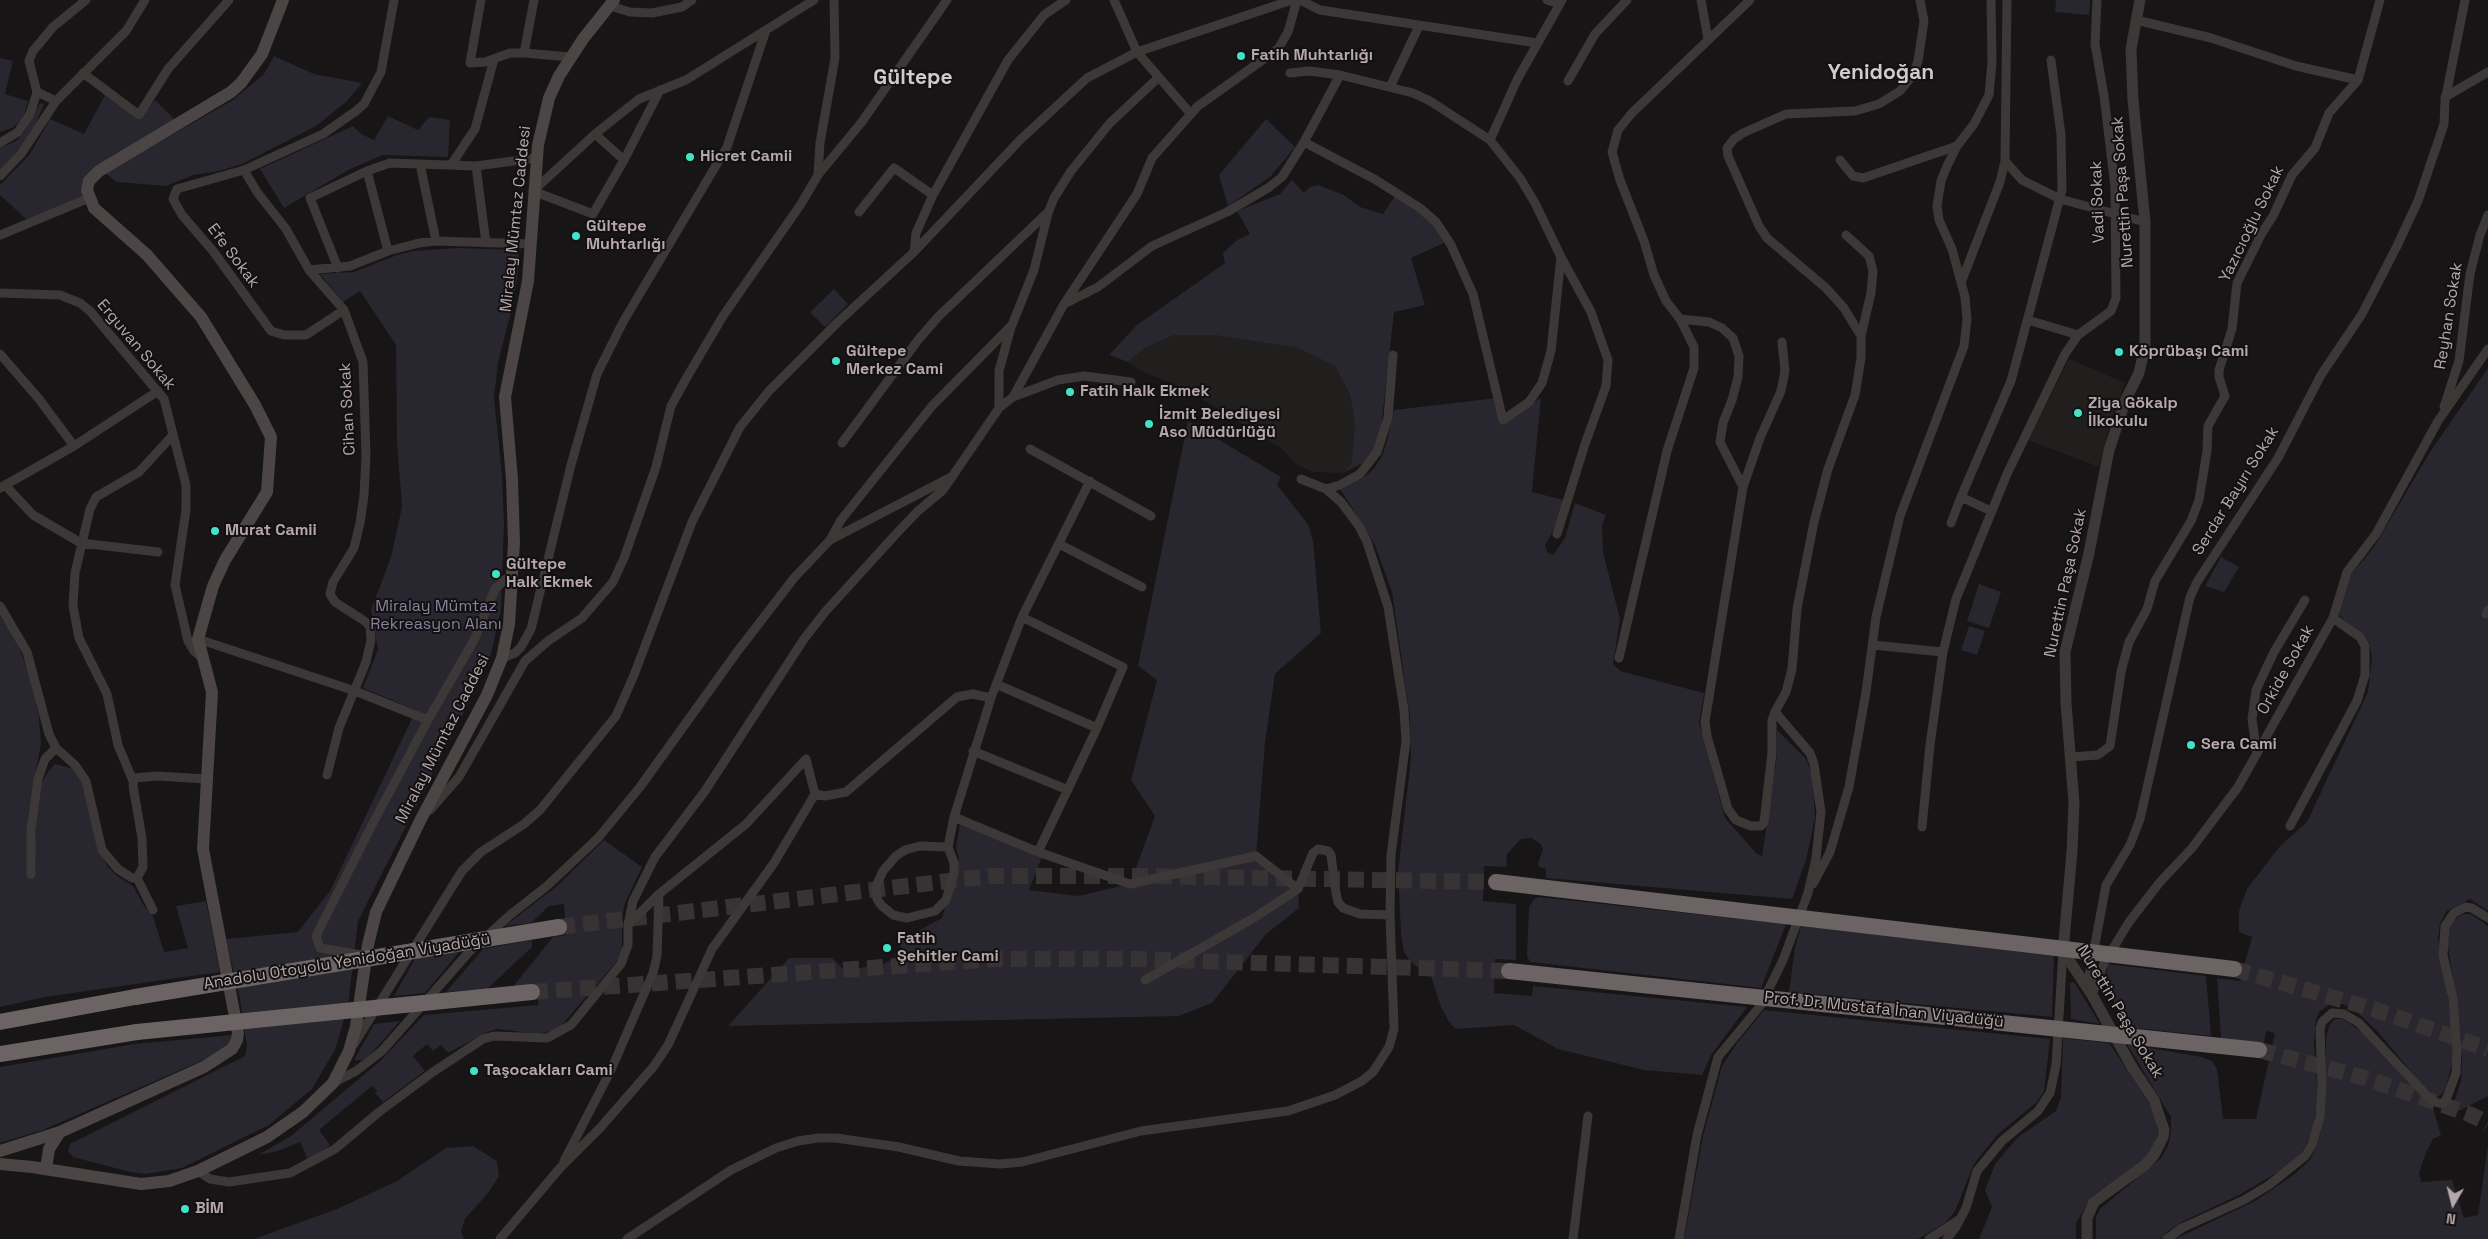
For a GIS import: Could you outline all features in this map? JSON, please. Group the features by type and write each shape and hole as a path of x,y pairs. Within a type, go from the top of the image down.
{"highway":[{"path":"1496,882 2234,969"},
{"name":"Anadolu Otoyolu Yenidoğan Viyadüğü","path":"0,1022 134,997 559,926"},
{"name":"Prof. Dr. Mustafa İnan Viyadüğü","path":"1509,971 2259,1050"},
{"path":"0,1054 137,1032 532,992"}],"main road":[{"path":"0,1151 60,1132 204,1067 224,1055 235,1045 238,1033 203,849 212,692 198,639 213,586 225,560 267,492 271,436 250,397 201,317 147,255 94,208 89,198 89,181 99,171 231,92 241,83 262,54 284,0"},
{"name":"Miralay Mümtaz Caddesi","path":"333,1083 349,1051 356,1026 366,956 376,912 421,819 487,695 502,658 509,624 514,500 505,397 525,301 536,158 549,98 559,76 612,3"},
{"path":"0,1164 46,1169 141,1184 169,1181 198,1171 240,1151 287,1124 333,1083"},
{"path":"46,1169 49,1149 60,1132"}],"street":[{"path":"0,143 12,138 24,125 37,92 29,61 32,51 53,27 86,0"},
{"path":"0,176 25,149 56,101 126,31 144,0"},
{"path":"83,73 139,115 168,68 229,0"},
{"path":"244,170 323,134 342,122 364,104 381,72 394,0"},
{"path":"481,0 470,63 478,63 510,53 571,57"},
{"path":"524,54 534,0"},
{"path":"612,3 630,12 652,13 682,7 692,0"},
{"path":"796,12 802,0"},
{"path":"660,90 624,160 593,214 533,191 595,134 634,102 660,90 692,77 814,0"},
{"path":"818,175 820,143 835,58 834,0"},
{"path":"421,819 459,777 525,661 548,641 582,618 613,582 624,558 656,467 671,406 723,316 801,204 818,175 861,124 948,0"},
{"path":"914,252 916,233 933,195 1008,60 1044,15 1066,0"},
{"path":"1114,0 1137,52 1190,113"},
{"path":"349,1051 462,871 481,852 524,824 540,810 616,716 634,675 692,522 727,453 752,410 830,329 914,252 1072,90 1100,70 1137,52 1292,0"},
{"path":"1013,397 1064,304 1137,194 1149,163 1190,113 1208,98 1278,49 1288,32 1298,0 1320,10 1537,43"},
{"path":"1490,140 1508,97 1561,2 1547,0"},
{"path":"1568,81 1595,34 1627,0"},
{"path":"1702,0 1708,39"},
{"path":"1619,658 1667,451 1694,368 1694,347 1680,319 1666,301 1654,275 1644,241 1614,164 1612,145 1618,130 1632,113 1750,0"},
{"path":"1861,336 1844,308 1826,288 1762,233 1728,156 1727,148 1734,139 1743,133 1786,114 1855,111 1879,104 1900,90 1913,75 1918,61 1924,21 1920,0"},
{"path":"1808,893 1830,852 1849,786 1873,646 1878,604 1900,516 1964,346 1967,319 1962,281 1937,213 1941,181 1957,146 1974,124 1990,95 1992,62 1991,0"},
{"path":"1962,281 2000,182 2005,161 2007,0"},
{"name":"Vadi Sokak","path":"2078,335 2104,317 2114,306 2116,298 2115,187 2111,146 2095,44 2097,0"},
{"name":"Nurettin Paşa Sokak","path":"2087,1239 2087,1218 2094,1202 2145,1165 2154,1155 2163,1137 2164,1130 2154,1100 2132,1067 2089,991 2063,951 2074,829 2072,757 2066,703 2065,652 2089,553 2109,450 2126,399 2142,362 2145,322 2145,222 2130,49 2140,0"},
{"name":"Yazıcıoğlu Sokak","path":"2072,757 2098,755 2110,746 2121,672 2129,642 2147,609 2155,581 2183,536 2197,508 2207,451 2208,426 2225,396 2219,370 2232,329 2237,283 2262,233 2273,216 2292,175 2315,148 2329,113 2355,87 2380,0"},
{"name":"Serdar Bayırı Sokak","path":"2089,991 2106,885 2130,845 2140,819 2190,597 2197,582 2278,458 2320,375 2362,314 2386,270 2418,201 2445,118 2445,97 2465,0"},
{"path":"2136,20 2211,38 2296,66 2358,80"},
{"path":"1390,87 1418,26"},
{"path":"502,658 514,653 531,630 574,457 597,374 622,322 704,190 727,147 766,30"},
{"path":"450,166 475,129 494,59"},
{"path":"1951,522 2004,398 2028,320 2060,198 2063,179 2061,135 2051,60"},
{"path":"1290,72 1309,71 1340,75 1390,87 1430,101 1490,140 1520,178 1535,203 1560,257 1591,312 1605,349 1608,373 1602,400 1585,444 1557,534"},
{"path":"2445,97 2488,72"},
{"path":"1064,304 1098,288 1152,246 1227,212 1268,188 1282,177 1304,142 1340,75"},
{"path":"999,408 999,371 1012,325 1034,270 1048,213 1054,198 1071,172 1122,109 1159,77"},
{"path":"37,92 56,101"},
{"path":"595,134 624,160"},
{"path":"1304,142 1376,180 1420,208 1436,222 1451,245 1474,294 1503,420 1535,396 1542,382 1551,351 1560,257"},
{"path":"1840,160 1854,176 1863,178 1957,146"},
{"path":"338,268 310,198 367,171 390,164 476,166 536,158"},
{"path":"2005,161 2022,180 2060,198 2145,222"},
{"path":"420,164 436,241"},
{"path":"476,166 486,243"},
{"path":"859,212 894,168 933,195"},
{"name":"Cihan Sokak","path":"244,170 257,192 286,229 309,270 344,310 363,362 366,455 364,495 354,548 333,582 330,594 335,602 362,618 370,628 370,649 339,728 327,774"},
{"name":"Efe Sokak","path":"244,170 176,189 173,199 175,206 213,252 271,330 284,335 306,335 344,310"},
{"path":"367,171 388,250"},
{"path":"0,235 89,198"},
{"path":"842,443 918,340 938,317 1048,213"},
{"name":"Reyhan Sokak","path":"2438,421 2459,361 2470,274 2480,235 2488,215"},
{"path":"1782,342 1785,372 1781,391 1755,451 1743,487 1705,728 1728,809 1736,820 1751,826 1761,826 1764,822 1772,753 1772,720 1786,692 1792,669 1797,609 1814,522 1823,486 1858,382 1861,336 1871,293 1873,270 1869,256 1846,235"},
{"path":"309,270 350,266 388,250 436,241 530,244"},
{"name":"Erguvan Sokak","path":"0,293 60,295 80,303 90,311 164,399 184,475 187,496 175,585 188,640 194,651 203,659"},
{"path":"1680,319 1716,324 1728,332 1736,347 1739,356 1736,383 1723,423 1720,442 1743,487"},
{"path":"1922,827 1930,745 1943,652 1956,598 1991,511 2061,363 2078,335 2028,320"},
{"path":"333,1083 356,1071 382,1051 469,952 504,920 547,886 598,838 640,787 742,645 794,578 830,540 841,520 932,406 1012,325"},
{"name":"Orkide Sokak","path":"2089,991 2129,922 2160,882 2192,848 2228,802 2333,618 2347,572 2376,534 2438,421 2488,349"},
{"path":"0,354 39,399 74,446"},
{"path":"1326,488 1340,485 1360,474 1377,452 1389,411 1393,355"},
{"path":"198,1171 210,1179 229,1182 290,1173 335,1149 425,1077 483,1039 494,1036 548,1038 560,1033 571,1025 621,964 628,945 628,925 633,901 655,858 715,776 804,639 825,612 896,534 918,511 944,490 999,408 1013,397 1046,384 1071,378 1109,377 1132,382"},
{"path":"158,391 74,446 3,487 33,515 81,543 158,552"},
{"path":"137,878 142,873 143,858 133,781 118,745 107,694 83,650 75,619 73,592 81,543 90,509 96,497 139,472 173,435"},
{"path":"1030,449 1151,516"},
{"path":"830,540 955,475"},
{"path":"627,1239 731,1170 776,1148 798,1141 836,1138 899,1148 959,1161 1000,1164 1044,1158 1141,1131 1288,1111 1321,1101 1362,1081 1374,1072 1390,1047 1395,1016 1390,915 1391,855 1406,741 1404,710 1388,607 1375,564 1359,526 1341,502 1326,488 1301,479"},
{"path":"948,847 920,846 905,850 896,856 884,871 876,886 877,900 881,905 893,914 907,918 927,914 941,907 950,891 954,863 948,847 954,817 990,698 1022,616 1090,481"},
{"path":"1961,497 1991,511"},
{"path":"1059,544 1142,587"},
{"path":"366,956 320,948 316,936 373,823 428,720 474,640 495,589 506,578 512,577"},
{"path":"2257,754 2252,719 2256,690 2274,652 2304,600"},
{"path":"0,606 27,652 34,672 44,718 56,748 75,765 86,781 100,842 106,856 126,875 137,878 153,910"},
{"path":"1022,616 1122,667 1097,728 1038,852"},
{"path":"2290,826 2357,701 2365,675 2365,646 2360,637 2333,618"},
{"path":"198,639 354,691 428,720"},
{"path":"1873,646 1943,652"},
{"path":"996,684 1097,728"},
{"path":"815,794 825,796 846,792 957,697 974,694 990,698"},
{"path":"1679,1239 1697,1135 1718,1057 1761,1005 1783,960 1808,893 1816,858 1821,825 1818,780 1810,753 1775,712"},
{"path":"31,874 31,830 38,779 45,759 56,748"},
{"path":"973,751 1068,790"},
{"path":"500,1239 560,1168 600,1128 654,1066 668,1045 712,949 774,863 815,794 806,759 746,824 658,894 628,925"},
{"path":"133,781 134,778 158,776 207,779"},
{"path":"954,817 1038,852 1130,884 1256,856 1298,889"},
{"path":"1145,980 1252,919 1298,889 1314,853 1318,849 1323,849 1331,855 1338,902 1343,908 1360,914 1390,915"},
{"path":"560,1168 611,1070 653,973 657,956 658,894"},
{"path":"2167,1239 2182,1228 2244,1200 2269,1185 2305,1156 2312,1145 2320,1117 2322,1086 2320,1029 2322,1022 2332,1013 2344,1014 2359,1022 2432,1101 2442,1104 2446,1100 2456,1073 2457,1051 2452,999 2443,955 2445,926 2454,912 2465,907 2472,908 2488,918"},
{"path":"1947,1239 1962,1218 1977,1172 2002,1141 2038,1111 2050,1093 2056,1065 2063,951"},
{"path":"1573,1239 1588,1116"},
{"path":"1929,1239 1962,1218"}],"shaded area":[{"path":"1174,335 1214,335 1298,348 1335,366 1350,395 1355,425 1351,465 1343,473 1313,472 1297,465 1282,449 1184,388 1143,372 1128,362 1142,349"},
{"name":"Ziya Gökalp İlkokulu","path":"2069,359 2125,383 2111,420 2099,467 2028,440"}],"green space":[{"path":"2056,0 2090,0 2089,15 2055,12"},
{"path":"274,56 314,74 362,83 347,101 316,126 242,164 219,171 193,175 166,186 117,182 105,173 233,100 264,74"},
{"path":"0,58 13,61 5,94 28,101 23,119 12,128 0,132"},
{"path":"105,95 139,120 155,100 176,121 96,168 84,196 26,219 0,195 0,185 30,154 50,119 84,134"},
{"path":"40,103 44,104 31,136 0,171 0,148 16,141 24,132"},
{"path":"388,116 418,130 429,117 450,120 448,157 383,155 350,169 284,208 260,169 353,126 361,134 374,140"},
{"path":"1266,119 1295,147 1270,177 1228,206 1219,175"},
{"path":"1292,180 1304,193 1310,187 1318,185 1344,195 1360,207 1383,214 1395,196 1431,221 1444,243 1411,258 1425,305 1394,312 1381,428 1374,450 1364,462 1343,473 1351,465 1355,425 1350,395 1335,366 1298,348 1214,335 1174,335 1143,349 1128,362 1109,355 1137,325 1225,263 1223,253 1237,240 1250,234 1237,211 1280,194"},
{"name":"Miralay Mümtaz Rekreasyon Alanı","path":"458,248 519,250 517,280 498,362 494,398 502,474 504,522 501,609 491,654 477,686 358,921 348,1006 335,1050 312,1089 269,1125 182,1168 146,1174 130,1172 73,1157 68,1151 70,1144 245,1056 247,1046 240,999 226,939 298,932 330,891 416,710 363,688 378,649 371,610 391,557 402,507 397,442 396,345 360,291 343,302 320,274 354,272 397,255 413,251"},
{"path":"834,289 848,304 825,327 810,312"},
{"path":"2488,368 2488,911 2470,899 2447,911 2440,923 2438,938 2452,1022 2454,1055 2446,1087 2442,1094 2437,1097 2430,1094 2377,1031 2354,1009 2342,1004 2329,1005 2320,1011 2316,1019 2314,1045 2318,1093 2314,1124 2308,1142 2300,1155 2285,1168 2239,1195 2184,1221 2168,1231 2161,1239 2096,1239 2096,1217 2100,1209 2161,1158 2168,1146 2171,1132 2171,1117 2127,1044 2202,1057 2212,1061 2217,1069 2223,1119 2256,1119 2275,1033 2266,1031 2263,1047 2221,1038 2217,978 2240,981 2252,937 2239,932 2239,911 2247,889 2280,846 2307,822 2368,692 2372,658 2369,642 2338,614 2349,577 2374,547 2430,452"},
{"path":"1497,398 1508,417 1541,398 1532,492 1564,500 1557,523 1545,546 1548,553 1553,555 1565,538 1575,503 1606,515 1602,525 1603,552 1620,619 1613,664 1620,671 1704,693 1699,723 1725,818 1757,854 1762,856 1777,756 1777,730 1807,760 1813,779 1815,818 1806,860 1792,899 1546,878 1546,869 1539,867 1538,863 1543,850 1541,844 1531,838 1521,839 1507,854 1506,867 1484,866 1483,901 1516,904 1516,960 1495,959 1494,993 1532,996 1533,986 1747,1007 1711,1055 1702,1075 1644,1070 1558,1049 1514,1025 1456,1029 1449,1022 1441,1007 1430,973 1425,973 1411,962 1404,952 1401,933 1398,872 1411,758 1410,718 1392,592 1375,545 1341,490 1374,469 1382,456 1394,410"},
{"path":"1188,421 1281,477 1277,485 1308,524 1313,541 1321,633 1275,674 1265,743 1256,856 1298,889 1299,908 1266,934 1212,1003 1179,1016 728,1026 789,958 832,958 844,970 882,965 903,951 898,942 942,918 957,869 959,857 956,849 960,823 1042,857 1029,890 1078,896 1130,884 1155,816 1131,780 1157,680 1138,666"},
{"path":"2221,557 2239,567 2224,592 2205,586"},
{"path":"1979,584 2001,592 1989,628 1967,621"},
{"path":"0,616 15,637 32,682 39,718 41,743 29,811 27,873 36,872 34,850 42,782 55,764 71,768 84,785 97,847 108,867 117,876 133,886 144,906 153,916 164,952 188,948 176,906 206,901 220,972 45,997 0,1007"},
{"path":"1969,626 1985,631 1977,655 1961,650"},
{"path":"604,840 642,867 625,903 622,917 622,951 618,960 561,1026 555,1030 538,1034 498,1029 490,1031 448,1053 441,1045 433,1051 427,1044 413,1056 425,1071 383,1102 372,1086 319,1130 330,1145 322,1152 308,1160 300,1142 278,1151 258,1155 291,1136 379,1062 424,1015 538,1005 539,986 515,988 515,984 553,937 566,935 564,904 549,906 531,923 505,926 557,886"},
{"path":"1539,897 1786,924 1761,988 1530,962 1527,956 1529,907 1534,899"},
{"path":"2463,914 2471,914 2488,926 2488,1096 2455,1113 2451,1112 2461,1081 2462,1059 2458,1012 2447,941 2448,928 2455,919"},
{"path":"1801,926 2054,956 2052,1017 1789,992 1795,948"},
{"path":"532,940 532,947 486,990 446,992 483,949"},
{"path":"459,952 425,993 394,996 416,957"},
{"path":"2108,964 2206,976 2211,1036 2126,1027 2105,983"},
{"path":"2074,982 2100,1024 2071,1019 2070,983"},
{"path":"1764,1010 2050,1039 2044,1091 2037,1102 1997,1135 1974,1164 1955,1211 1946,1222 1918,1239 1684,1239 1703,1136 1722,1066 1737,1043"},
{"path":"2335,1019 2343,1019 2362,1032 2389,1058 2433,1108 2441,1135 2433,1139 2425,1155 2419,1173 2421,1182 2452,1180 2464,1218 2478,1215 2488,1145 2488,1239 2175,1239 2255,1201 2291,1177 2310,1160 2317,1145 2323,1123 2326,1090 2326,1037 2330,1024"},
{"path":"400,1021 369,1056 362,1060 354,1060 374,1024"},
{"path":"233,1035 229,1046 217,1054 43,1130 0,1143 0,1067 134,1044"},
{"path":"2063,1038 2109,1043 2153,1111 2158,1132 2154,1144 2150,1153 2141,1162 2092,1196 2076,1223 2076,1239 1979,1239 1992,1207 1985,1190 1995,1164 2018,1137 2056,1111 2061,1097"},
{"path":"473,1146 497,1161 499,1176 489,1192 465,1219 461,1232 464,1239 254,1239 337,1209 397,1181 446,1148"}],"tunnel":[{"path":"559,927 991,876 1141,876 1496,882"},
{"path":"532,992 995,959 1137,959 1509,971"},
{"path":"2234,969 2373,1009 2488,1049"},
{"path":"2259,1050 2365,1078 2469,1114 2488,1123"}],"place":[{"name":"Fatih Muhtarlığı","path":"1241,56"},
{"name":"Hicret Camii","path":"690,157"},
{"name":"Gültepe Muhtarlığı","path":"576,236"},
{"name":"Köprübaşı Cami","path":"2119,352"},
{"name":"Gültepe Merkez Cami","path":"836,361"},
{"name":"Fatih Halk Ekmek","path":"1070,392"},
{"name":"Ziya Gökalp İlkokulu","path":"2078,413"},
{"name":"İzmit Belediyesi Aso Müdürlüğü","path":"1149,424"},
{"name":"Murat Camii","path":"215,531"},
{"name":"Gültepe Halk Ekmek","path":"496,574"},
{"name":"Sera Cami","path":"2191,745"},
{"name":"Fatih Şehitler Cami","path":"887,948"},
{"name":"Taşocakları Cami","path":"474,1071"},
{"name":"BİM","path":"185,1209"}],"district":[{"name":"Yenidoğan","path":"1881,73"},
{"name":"Gültepe","path":"913,78"}]}
